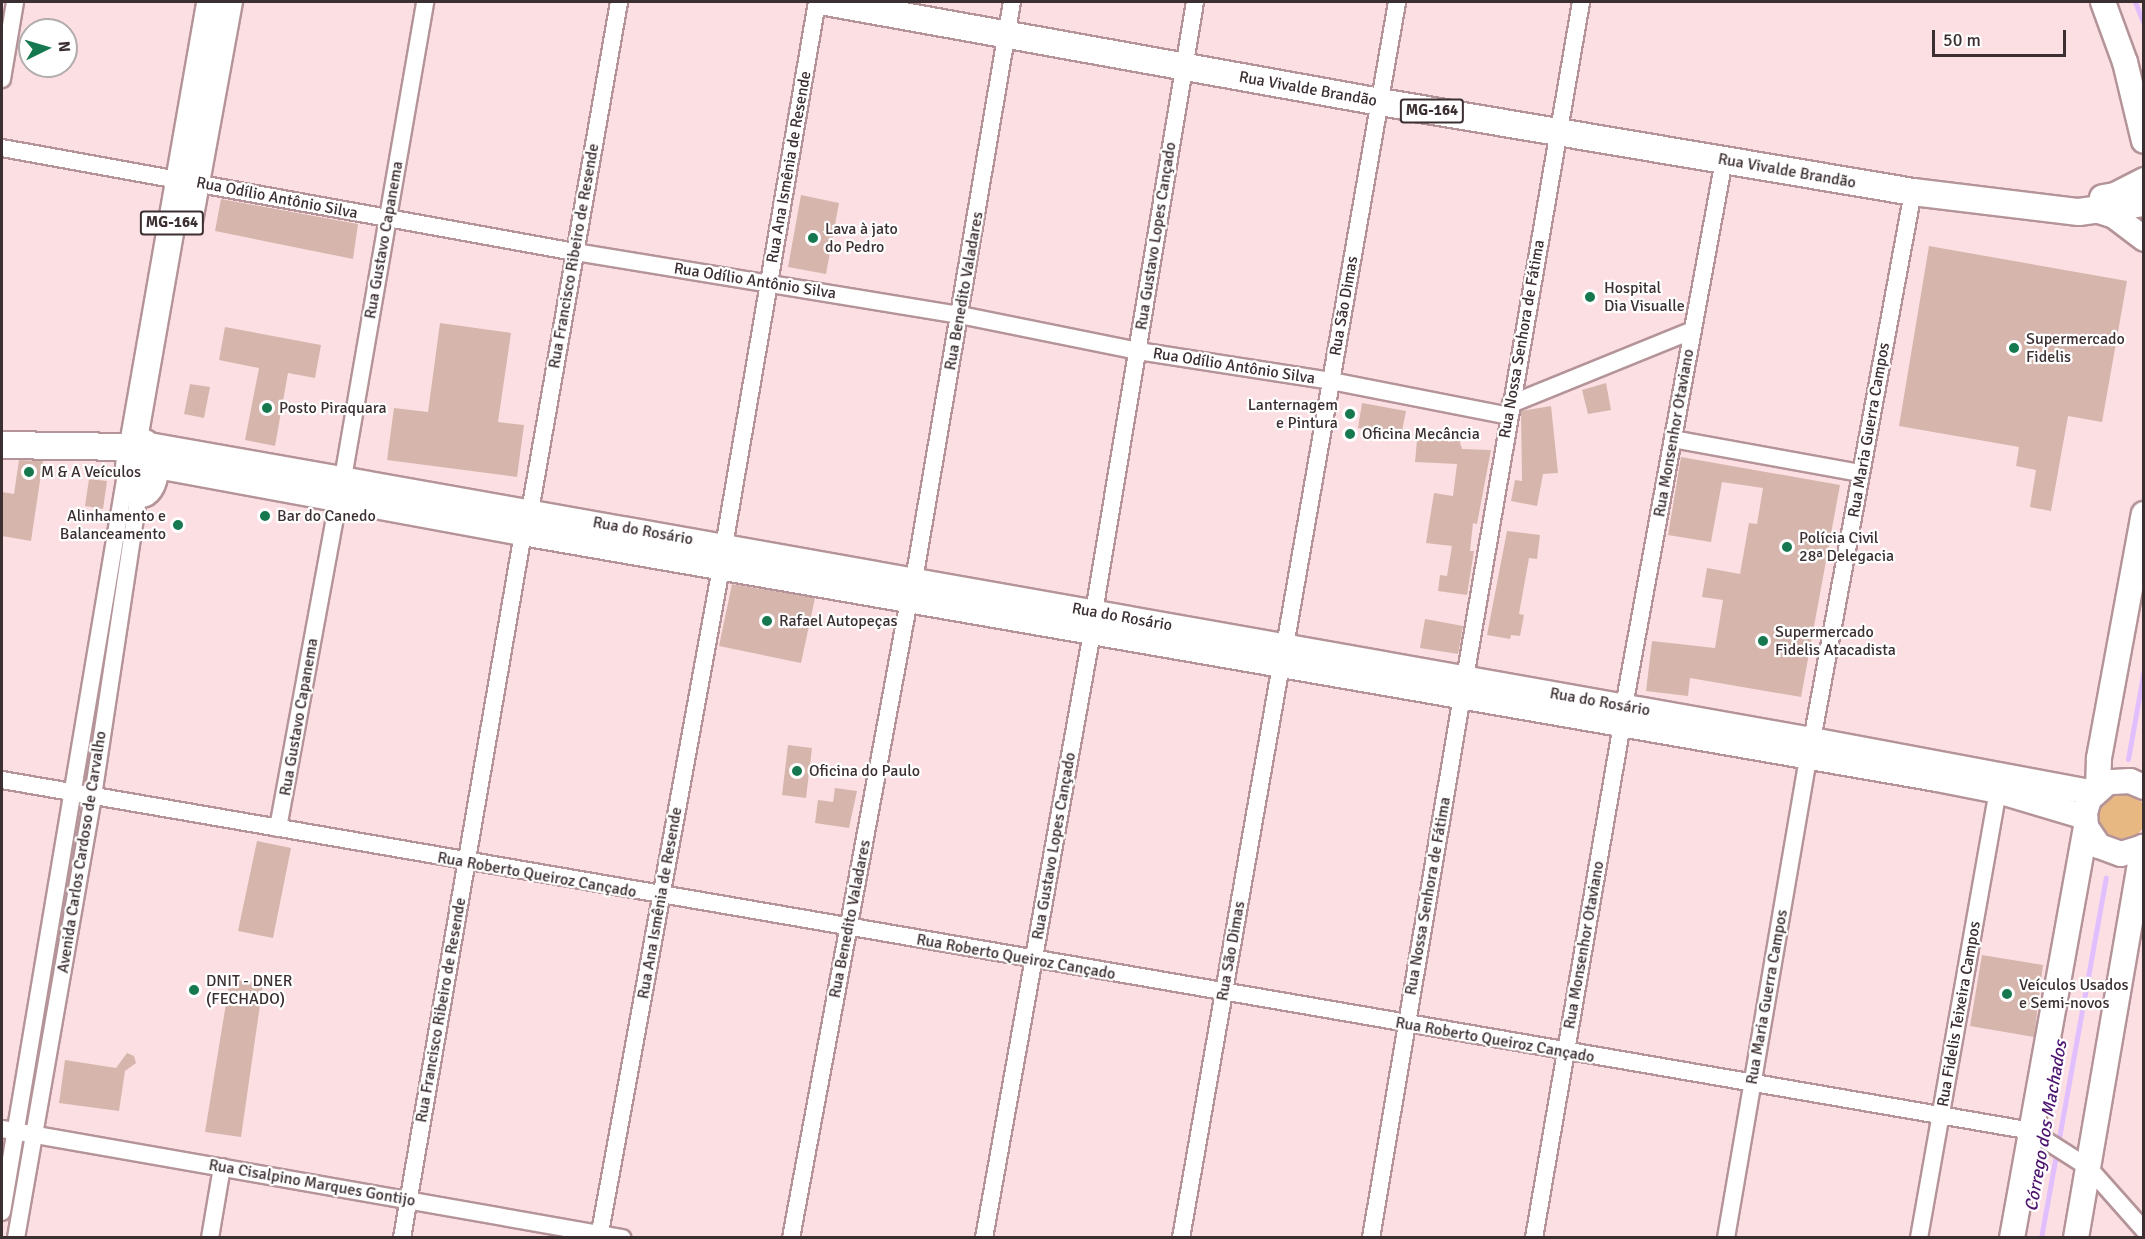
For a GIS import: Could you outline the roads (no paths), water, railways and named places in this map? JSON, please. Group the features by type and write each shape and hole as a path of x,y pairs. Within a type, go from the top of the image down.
{"main road":[{"name":"Avenida Carlos Cardoso de Carvalho","path":"138,453 213,36 210,2"},
{"name":"Avenida Carlos Cardoso de Carvalho","path":"213,36 229,2"},
{"name":"Rua Vivalde Brandão","path":"826,2 1380,102 1913,192 2041,208"},
{"path":"2103,2 2125,62 2144,141"},
{"path":"2041,208 2115,196 2144,181"},
{"path":"2041,208 2099,211 2144,203"},
{"path":"2099,211 2114,216 2144,239"},
{"path":"2,445 102,449 138,453"},
{"name":"Rua do Rosário","path":"138,453 1810,748 2096,791"},
{"path":"2012,1238 2040,1136 2086,822 2096,791 2099,758 2144,514"},
{"name":"Rua do Rosário","path":"1810,748 1998,791 2086,822"},
{"path":"2096,791 2119,780 2144,787"},
{"path":"2076,1238 2143,847 2121,854 2109,852 2099,846 2086,822"}],"street":[{"path":"2,79 15,2"},
{"name":"Rua Gustavo Capanema","path":"279,828 341,489 425,2"},
{"name":"Rua Francisco Ribeiro de Resende","path":"402,1238 466,863 619,2"},
{"name":"Rua Ana Ismênia de Resende","path":"599,1236 722,557 817,2"},
{"name":"Rua Benedito Valadares","path":"791,1238 912,590 1012,2"},
{"name":"Rua Gustavo Lopes Cançado","path":"984,1238 1093,622 1195,2"},
{"name":"Rua São Dimas","path":"1181,1238 1397,2"},
{"name":"Rua Nossa Senhora de Fátima","path":"1371,1238 1557,132 1581,2"},
{"name":"Rua Odílio Antônio Silva","path":"2,148 575,252 960,315 1138,351 1510,410"},
{"name":"Rua Monsenhor Otaviano","path":"1534,1238 1623,715 1724,160"},
{"name":"Rua Maria Guerra Campos","path":"1726,1238 1810,748 1913,192"},
{"path":"1510,410 1693,330"},
{"path":"1673,439 1861,473"},
{"name":"Avenida Carlos Cardoso de Carvalho","path":"2,1212 9,1130 138,453"},
{"name":"Avenida Carlos Cardoso de Carvalho","path":"16,1238 93,796 138,453"},
{"name":"Rua Roberto Queiroz Cançado","path":"2,780 466,863 1752,1083 2040,1136"},
{"name":"Rua Fidelis Teixeira Campos","path":"1919,1238 1998,791"},
{"name":"Rua Cisalpino Marques Gontijo","path":"9,1130 599,1236 622,1238"},
{"path":"2040,1136 2089,1168 2144,1230"},
{"path":"210,1238 222,1167"}],"waterway":[{"name":"Córrego dos Machados","path":"2135,2 2144,24"},
{"name":"Córrego dos Machados","path":"2128,759 2144,669"},
{"name":"Córrego dos Machados","path":"2041,1238 2106,878"}],"place":[{"name":"Lava à jato do Pedro","path":"813,238"},
{"name":"Hospital Dia Visualle","path":"1590,297"},
{"name":"Supermercado Fidelis","path":"2014,348"},
{"name":"Posto Piraquara","path":"267,408"},
{"name":"Lanternagem e Pintura","path":"1350,414"},
{"name":"Oficina Mecância","path":"1350,434"},
{"name":"M & A Veículos","path":"29,472"},
{"name":"Bar do Canedo","path":"265,516"},
{"name":"Alinhamento e Balanceamento","path":"178,525"},
{"name":"Polícia Civil 28ª Delegacia","path":"1787,547"},
{"name":"Rafael Autopeças","path":"767,621"},
{"name":"Supermercado Fidelis Atacadista","path":"1763,641"},
{"name":"Oficina do Paulo","path":"797,771"},
{"name":"DNIT - DNER (FECHADO)","path":"194,990"},
{"name":"Veículos Usados e Semi-novos","path":"2007,994"}]}
